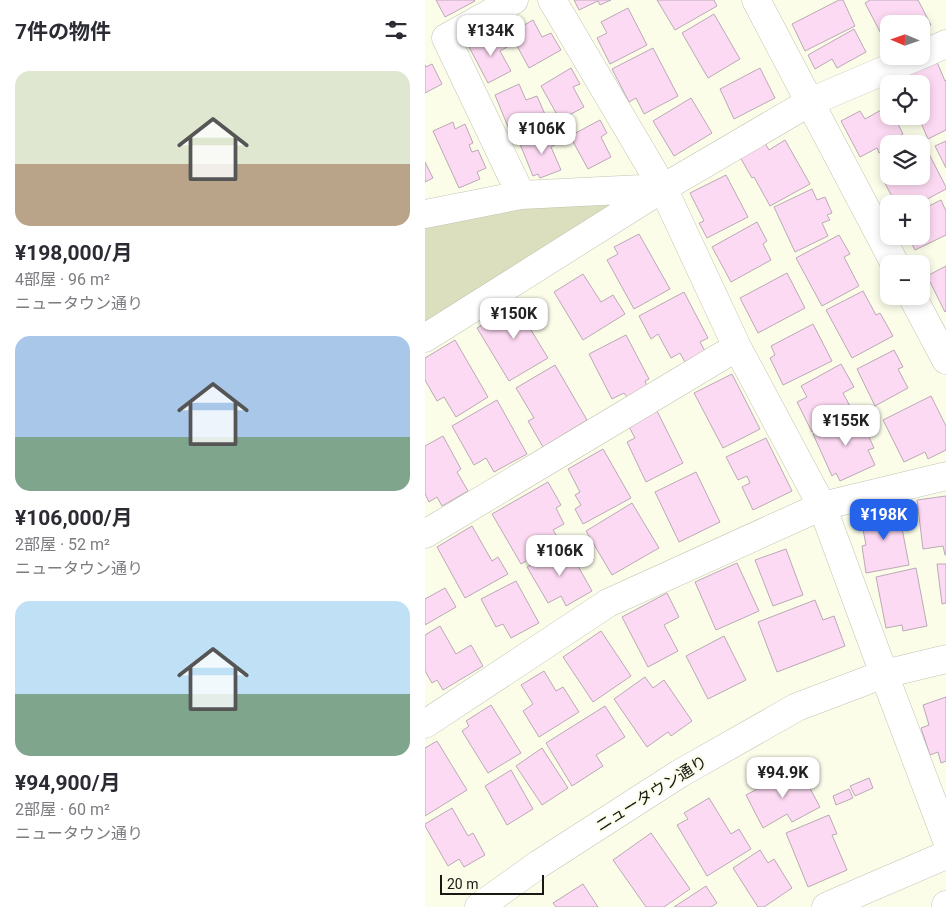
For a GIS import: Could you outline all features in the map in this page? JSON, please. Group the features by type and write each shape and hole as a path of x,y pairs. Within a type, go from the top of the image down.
{"street":[{"path":"514,0 446,38 521,195"},
{"path":"552,0 663,188 737,347 822,506 946,838"},
{"path":"755,0 890,255"},
{"path":"930,51 946,44"},
{"path":"425,338 663,188 810,102 897,65"},
{"path":"425,214 521,195 663,188"},
{"path":"917,305 946,360"},
{"path":"425,534 737,347"},
{"path":"425,724 608,603 822,506 946,476"},
{"name":"ニュータウン通り","path":"479,907 539,864 679,774 797,707 884,674 946,659"},
{"path":"827,907 946,855"}],"green space":[{"path":"581,196 626,198 425,327 425,228"}],"building":[{"path":"436,0 474,0 475,1 445,17"},
{"path":"574,0 611,0 600,5 598,1 579,10"},
{"path":"657,0 714,0 717,6 675,30"},
{"path":"839,0 843,0 855,26 805,51 792,24"},
{"path":"870,0 918,0 926,15 880,15 880,32 865,3"},
{"path":"628,8 647,45 610,64 597,38 607,33 601,22"},
{"path":"714,14 740,59 708,78 682,33"},
{"path":"533,20 542,37 551,33 561,50 529,68 510,33"},
{"path":"854,29 866,52 837,68 832,59 815,69 808,55"},
{"path":"501,31 509,46 500,51 511,71 488,83 469,47"},
{"path":"653,48 678,96 644,114 636,98 629,102 612,69"},
{"path":"937,62 946,80 946,130 930,138 930,135 926,135 922,125 930,125 930,75 909,75"},
{"path":"432,64 442,84 425,93 425,65 426,67"},
{"path":"571,68 580,84 573,87 584,107 560,120 541,86"},
{"path":"760,68 775,98 734,119 720,89"},
{"path":"519,84 526,100 537,96 547,119 511,134 495,95"},
{"path":"691,98 712,133 674,156 653,121"},
{"path":"860,111 865,119 880,111 880,125 898,125 903,134 880,135 880,152 877,148 860,157 841,121"},
{"path":"600,120 607,133 601,137 611,157 588,169 570,136"},
{"path":"453,122 455,129 465,124 473,143 469,145 472,152 478,150 486,168 477,172 480,179 459,188 433,131"},
{"path":"553,130 558,143 551,147 561,170 540,178 538,174 533,176 520,144"},
{"path":"785,140 810,184 770,206 740,157 765,143 769,150"},
{"path":"946,141 946,168 935,146"},
{"path":"930,156 946,187 946,189 930,198 930,195 891,195 886,185 930,185"},
{"path":"425,162 433,178 425,182"},
{"path":"726,175 748,217 707,238 699,223 704,221 690,193"},
{"path":"812,189 817,200 825,197 832,213 827,215 830,220 822,223 828,236 795,252 774,207"},
{"path":"941,200 946,211 946,235 930,243 930,206"},
{"path":"757,222 767,241 763,244 771,260 731,282 712,247"},
{"path":"639,234 670,289 634,309 607,260 618,254 614,247"},
{"path":"839,235 850,254 844,257 859,286 822,306 796,258"},
{"path":"912,245 925,245 915,250"},
{"path":"946,266 945,312 930,282 930,274"},
{"path":"787,273 805,308 758,333 740,298"},
{"path":"583,274 601,302 613,295 625,314 583,340 554,292"},
{"path":"863,291 876,315 880,313 893,336 852,358 826,310"},
{"path":"684,292 708,338 700,342 705,351 685,362 680,353 671,358 658,334 651,339 639,316"},
{"path":"525,299 537,320 528,325 548,358 509,381 477,328"},
{"path":"813,324 832,361 783,385 770,358 775,355 771,346"},
{"path":"626,335 649,379 645,381 647,386 627,397 624,393 612,399 589,354"},
{"path":"455,340 488,397 456,417 444,397 437,401 425,380 425,358"},
{"path":"894,350 903,367 898,369 908,388 875,406 857,369"},
{"path":"841,364 854,387 843,393 852,410 812,432 797,402 807,397 801,386"},
{"path":"555,365 587,420 543,447 528,421 534,418 516,388"},
{"path":"732,374 760,429 723,448 694,393"},
{"path":"931,396 946,426 946,450 928,459 925,452 904,462 883,420"},
{"path":"497,400 527,454 494,472 486,458 474,465 452,426"},
{"path":"657,411 683,463 646,482 627,442 635,438 628,425"},
{"path":"858,413 874,448 868,450 875,465 840,481 836,473 832,476 813,434"},
{"path":"443,436 461,469 457,472 468,491 442,506 437,497 429,502 425,494 425,446"},
{"path":"766,438 792,491 753,510 742,487 750,483 747,476 738,480 726,457"},
{"path":"603,449 631,498 583,524 575,509 581,505 575,495 580,492 568,469"},
{"path":"696,472 720,522 679,542 655,492"},
{"path":"548,482 561,505 556,508 564,524 553,530 560,541 521,564 492,514"},
{"path":"946,496 945,555 943,546 923,549 917,500"},
{"path":"632,503 659,548 612,575 586,531"},
{"path":"898,507 909,565 866,573 862,546 866,545 860,514"},
{"path":"472,526 492,561 498,557 508,574 465,598 437,547"},
{"path":"566,545 592,591 566,606 561,596 548,603 527,567"},
{"path":"786,549 803,595 773,606 755,560"},
{"path":"737,563 759,611 716,630 695,582"},
{"path":"937,564 946,564 946,603 942,604"},
{"path":"916,568 927,626 903,631 902,625 886,628 876,577"},
{"path":"516,581 539,623 511,638 503,624 496,627 481,599"},
{"path":"445,588 456,607 425,625 425,599"},
{"path":"667,593 679,617 664,625 678,651 648,667 622,617"},
{"path":"815,600 823,620 834,616 845,646 777,672 758,622"},
{"path":"440,626 456,654 471,645 483,666 443,690 437,680 432,683 425,671 425,635"},
{"path":"601,631 631,676 593,702 563,657"},
{"path":"724,636 746,680 708,699 686,656"},
{"path":"544,671 556,691 563,687 579,712 539,737 523,711 533,704 521,685"},
{"path":"645,677 653,688 664,680 692,721 671,736 668,732 647,747 614,699"},
{"path":"946,697 946,761 941,763 938,752 930,755 921,728 929,725 923,705"},
{"path":"491,705 521,753 488,773 462,731 469,726 466,721"},
{"path":"605,706 625,737 596,755 603,766 572,786 546,743"},
{"path":"437,741 467,790 425,816 425,748"},
{"path":"542,748 568,788 542,805 516,766"},
{"path":"790,766 801,784 806,781 820,807 792,822 787,814 763,828 746,795 782,776 780,772"},
{"path":"511,770 533,809 507,825 485,786"},
{"path":"869,778 873,788 855,796 850,786"},
{"path":"849,789 853,798 836,805 833,796"},
{"path":"709,798 731,834 739,829 751,849 707,876 677,825 688,819 684,813"},
{"path":"452,808 468,836 473,833 485,855 464,867 459,859 448,866 425,826 425,824"},
{"path":"829,815 837,834 832,835 847,870 808,887 786,833"},
{"path":"651,833 690,889 664,907 646,907 613,860"},
{"path":"760,850 768,863 774,859 792,888 764,907 758,907 733,868"},
{"path":"583,884 598,907 556,907 553,903"},
{"path":"706,886 717,903 711,907 674,907"}]}
